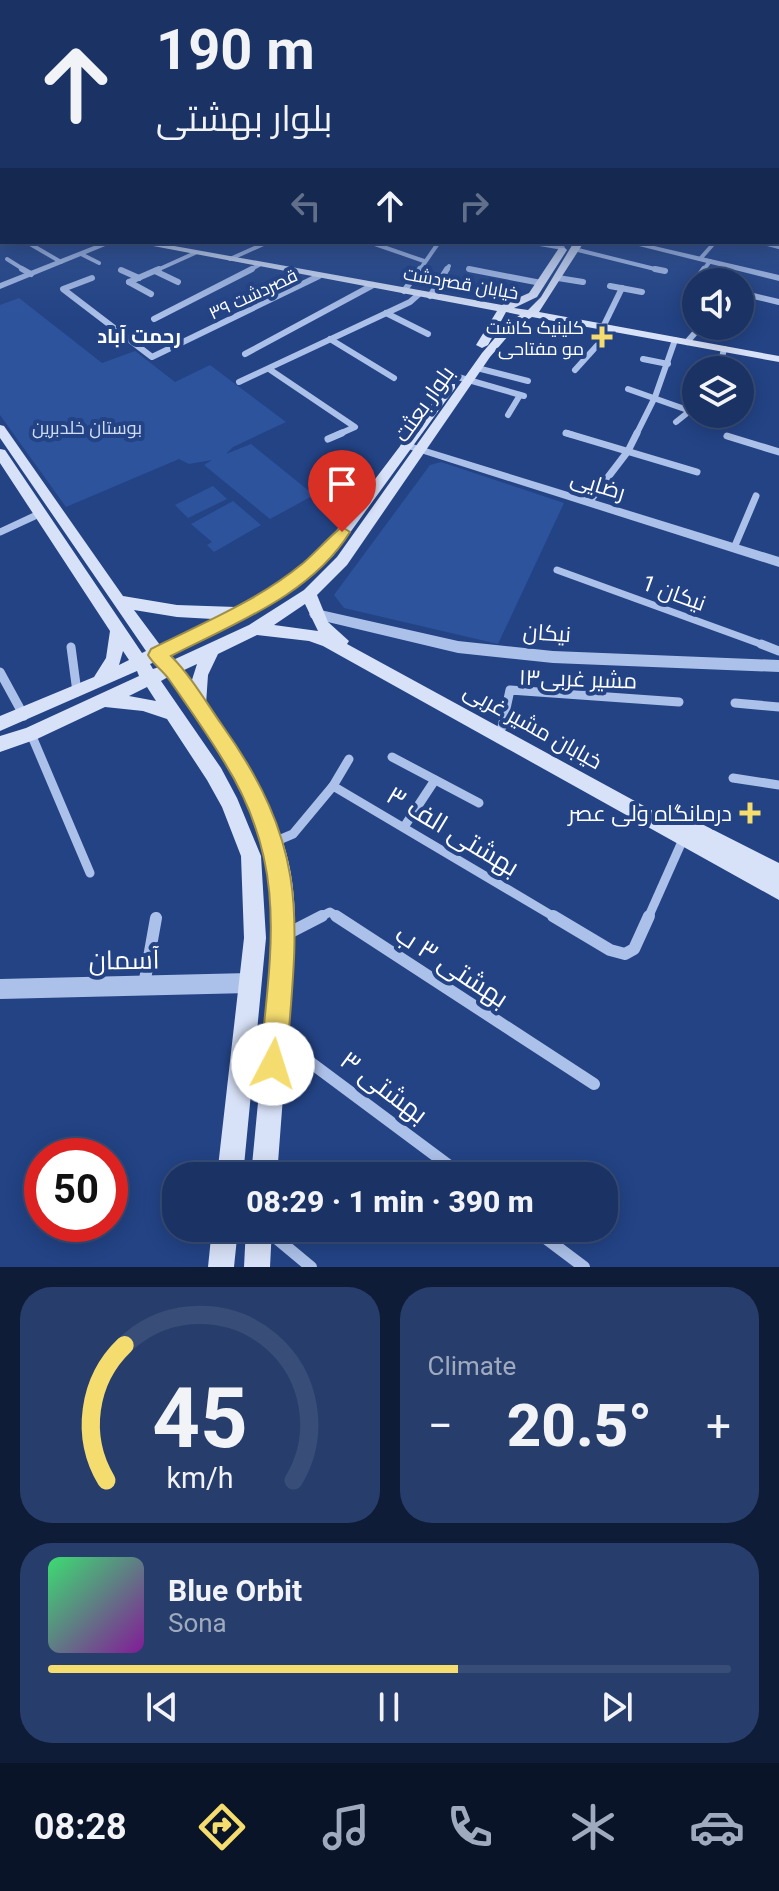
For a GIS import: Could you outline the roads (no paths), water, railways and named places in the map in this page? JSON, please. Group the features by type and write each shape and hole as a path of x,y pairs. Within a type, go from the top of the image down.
{"main road":[{"name":"خیابان قصردشت","path":"151,244 779,359"},
{"name":"بلوار بعثت","path":"463,378 477,368 506,331 545,298 558,278 571,245"},
{"path":"503,309 533,295 571,245"},
{"name":"بلوار بعثت","path":"143,671 158,655 276,594 328,552 463,378 503,309"},
{"path":"0,429 96,583 118,631 143,671 176,714 230,804 251,856 255,938 231,1162"},
{"name":"بلوار بعثت","path":"0,744 31,734 100,691 143,671 171,668 255,629 309,594 342,561 412,447"},
{"path":"0,453 39,514 96,583 119,601 197,705 254,795 274,843 282,881 285,935 265,1162"},
{"path":"309,594 316,625"},
{"path":"119,601 183,614 242,613"},
{"name":"خیابان مشیر غربی","path":"255,629 316,625 779,873"},
{"name":"خیابان مشیر غربی","path":"316,625 329,642 779,890"},
{"path":"118,631 114,659 100,691 176,714"},
{"path":"197,705 200,675 212,648"},
{"name":"بلوار بعثت","path":"0,724 77,692 100,691"},
{"path":"221,1267 224,1242"},
{"path":"257,1267 260,1242"}],"street":[{"path":"30,244 61,262"},
{"path":"1,284 106,244"},
{"path":"230,259 264,244"},
{"path":"375,244 424,261"},
{"path":"404,291 437,244"},
{"path":"636,244 779,278"},
{"path":"700,259 713,244"},
{"path":"772,244 779,247"},
{"path":"571,245 665,271"},
{"path":"151,294 129,282 195,253"},
{"path":"81,254 99,263"},
{"path":"7,259 31,274"},
{"path":"705,268 710,261"},
{"path":"154,319 259,265"},
{"path":"239,382 424,295 449,266"},
{"path":"469,269 541,283"},
{"path":"121,270 139,278"},
{"path":"155,271 178,282"},
{"name":"قصردشت ۳۹","path":"92,278 63,289 152,357 319,276"},
{"path":"558,278 583,282"},
{"path":"245,354 373,285"},
{"path":"610,286 642,292"},
{"path":"575,370 608,328 622,288"},
{"path":"754,296 779,302"},
{"path":"386,313 428,334"},
{"path":"330,339 394,378"},
{"path":"589,502 628,451 681,341"},
{"path":"722,356 724,349"},
{"path":"643,359 668,364"},
{"path":"477,368 528,381"},
{"path":"269,369 355,427 328,439"},
{"path":"463,378 522,396 508,415"},
{"path":"628,389 682,408"},
{"path":"676,422 682,420"},
{"path":"566,433 697,472"},
{"path":"727,436 779,452"},
{"name":"رضایی","path":"412,447 779,562"},
{"path":"734,548 756,496"},
{"path":"0,532 39,514"},
{"name":"نیکان 1","path":"557,570 779,651"},
{"name":"نیکان","path":"316,625 458,647 553,657 779,666"},
{"path":"71,647 77,692"},
{"path":"0,672 24,716"},
{"name":"مشیر غربی۱۳","path":"502,727 510,690 679,702"},
{"path":"735,703 779,707"},
{"path":"31,734 90,873"},
{"path":"392,757 479,803"},
{"path":"274,843 293,834 333,786 349,759"},
{"path":"733,778 779,785"},
{"path":"404,827 435,780"},
{"name":"بهشتی الف ۳","path":"333,786 610,950 625,954 634,949 684,837"},
{"name":"بهشتی ۳ ب","path":"285,935 330,912 594,1084"},
{"path":"144,986 156,918"},
{"name":"آسمان","path":"0,989 249,983"},
{"name":"بهشتی ۳","path":"275,1036 444,1162"},
{"path":"280,1242 311,1267"},
{"path":"551,1242 584,1267"}],"place":[{"name":"کلینیک کاشت مو مفتاحی","path":"602,337"},
{"name":"درمانگاه ولی عصر","path":"750,813"}],"district":[{"name":"رحمت آباد","path":"139,336"}],"park label":[{"name":"بوستان خلدبرین","path":"87,427"}]}
